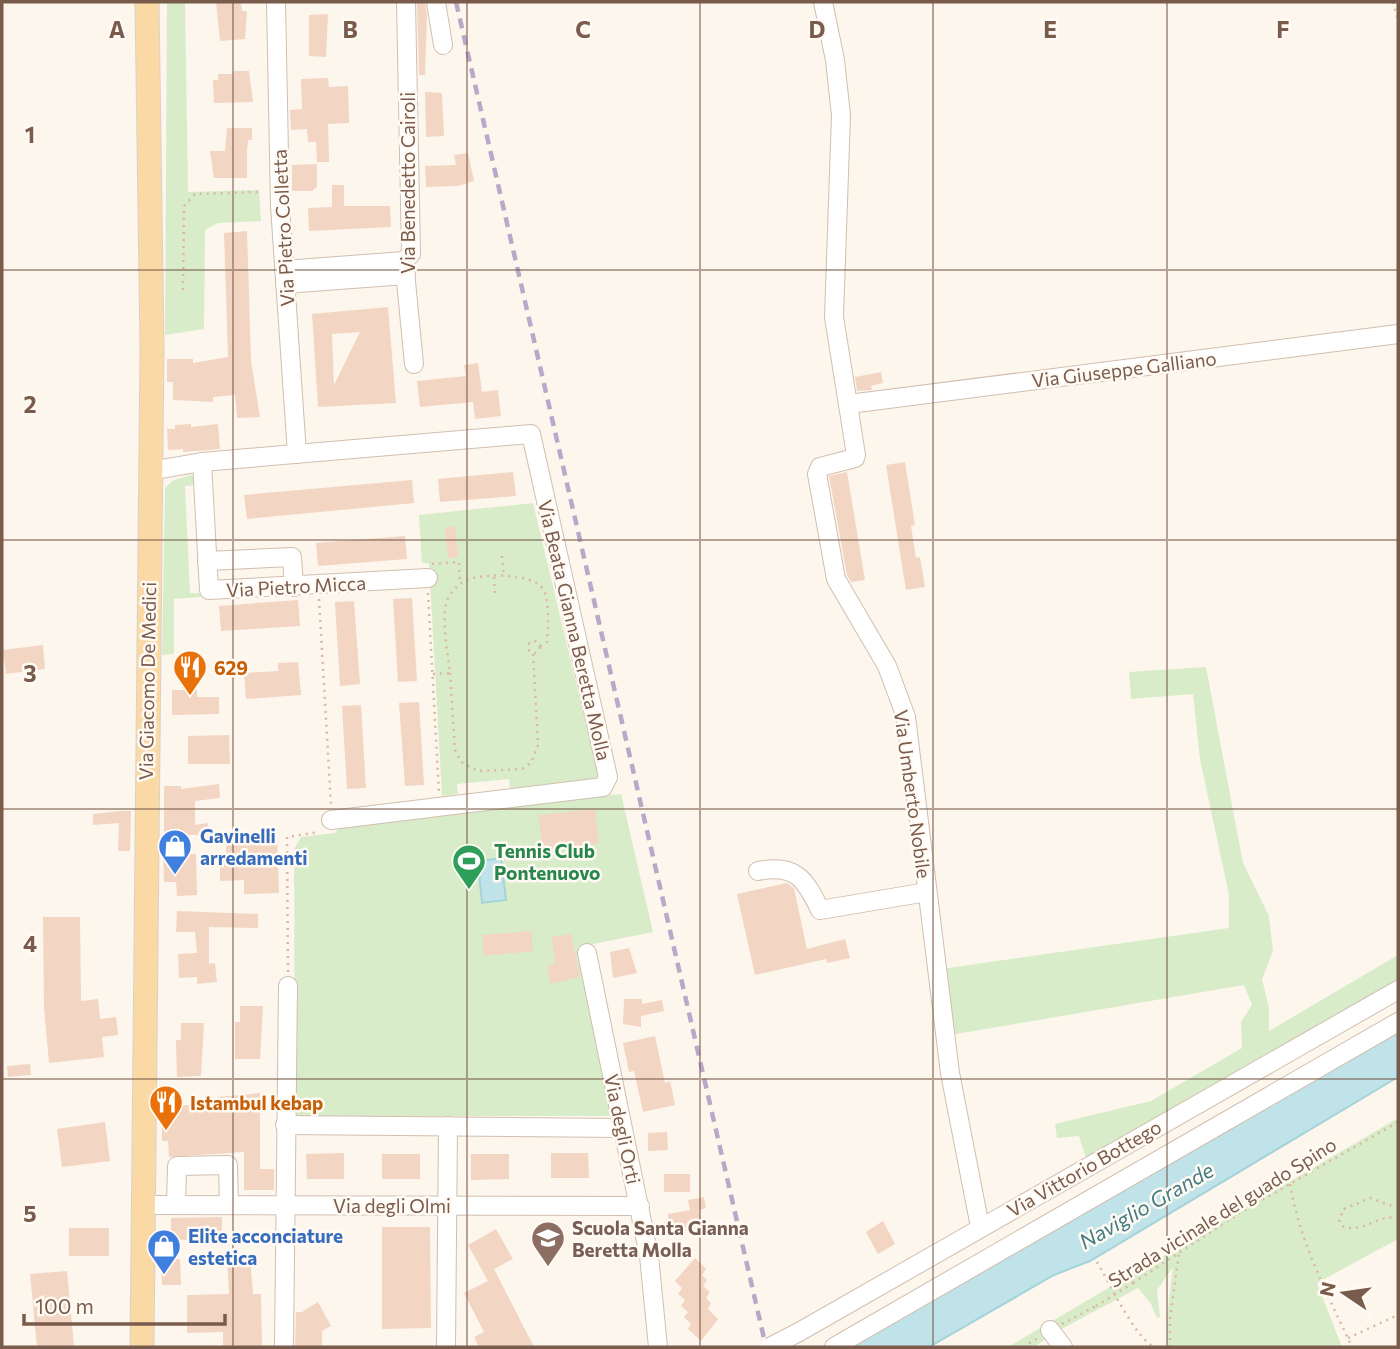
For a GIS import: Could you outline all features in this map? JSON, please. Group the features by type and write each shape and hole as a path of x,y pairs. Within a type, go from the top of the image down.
{"main road":[{"name":"Via Giacomo De Medici","path":"142,1347 150,471 148,6"}],"street":[{"name":"Via Pietro Colletta","path":"276,2 284,277 297,454"},
{"name":"Via Benedetto Cairoli","path":"406,2 411,254 405,268 414,365"},
{"path":"436,2 443,45"},
{"path":"823,2 841,115 834,317 849,404"},
{"path":"284,277 405,268"},
{"name":"Via Giuseppe Galliano","path":"849,404 1398,334"},
{"name":"Via Umberto Nobile","path":"849,404 855,458 820,467 817,474 836,579 887,666 905,717 950,1073 980,1227"},
{"name":"Via Beata Gianna Beretta Molla","path":"297,454 531,434 608,777 603,787 331,820"},
{"path":"150,471 202,462 297,454"},
{"name":"Via Pietro Micca","path":"202,462 209,590 318,586 427,571"},
{"path":"207,561 292,557 294,587"},
{"path":"758,871 775,868 794,872 811,890 820,910 927,892"},
{"name":"Via degli Orti","path":"586,953 640,1206 649,1256 658,1347"},
{"path":"284,1347 288,986"},
{"name":"Via Vittorio Bottego","path":"770,1347 1398,990"},
{"path":"834,1347 1398,1022"},
{"path":"285,1125 622,1128"},
{"path":"446,1347 450,1206 448,1126"},
{"path":"176,1205 177,1166 228,1166 229,1205"},
{"name":"Via degli Olmi","path":"144,1205 640,1206"},
{"path":"1050,1330 1063,1347"}],"path":[{"path":"1393,2 1398,20"},
{"path":"183,290 184,206 189,198 195,194 260,192"},
{"path":"502,556 504,577"},
{"path":"439,806 427,571 458,562 460,583"},
{"path":"494,577 495,595"},
{"path":"533,653 544,645 547,637 544,592 530,579 494,577 468,579 460,583 448,600 446,611 455,750 468,767 478,771 525,768 537,751 538,721 533,653 528,647 531,642 540,646"},
{"path":"288,986 287,836 328,831 331,820 318,586"},
{"path":"433,674 450,673"},
{"name":"Strada vicinale del guado Spino","path":"1096,1306 1290,1184 1398,1122"},
{"path":"1290,1184 1293,1205 1352,1347"},
{"path":"1398,1208 1370,1198 1344,1209 1339,1220 1342,1226 1354,1228 1378,1218 1398,1218"},
{"path":"1170,1347 1170,1319 1179,1253"},
{"path":"1097,1262 1148,1346 1154,1347"},
{"path":"1348,1338 1398,1315"}],"green space":[{"path":"167,2 185,2 188,192 259,190 261,221 218,223 205,230 204,329 165,335"},
{"path":"191,475 196,479 195,485 185,486 190,593 201,593 201,597 174,599 174,654 162,655 165,488 174,480"},
{"path":"533,503 599,779 510,788 509,779 457,784 458,794 442,796 429,563 422,563 419,515"},
{"path":"1206,667 1243,863 1269,916 1273,951 1262,979 1269,1008 1269,1031 1398,955 1398,979 1086,1158 1079,1136 1057,1138 1055,1124 1151,1101 1242,1048 1241,1022 1252,1005 1244,985 950,1035 941,969 1229,928 1229,895 1200,759 1193,694 1131,699 1129,672"},
{"name":"Tennis Club Pontenuovo","path":"621,794 653,932 578,947 611,1116 295,1116 294,849 301,837 335,833 340,826"},
{"path":"1398,1118 1398,1239 1317,1283 1342,1347 1167,1347 1167,1317 1173,1267 1157,1290 1160,1317 1157,1318 1151,1304 1138,1288 1054,1333 1034,1347 1008,1347"}],"water":[{"path":"501,858 506,900 482,903 478,861"},
{"name":"Naviglio Grande","path":"1398,1029 1398,1077 1090,1261 1054,1275 929,1347 851,1347"}],"building":[{"path":"216,2 241,2 242,11 247,11 245,39 220,41"},
{"path":"417,2 425,2 427,16 425,75 419,75"},
{"path":"328,14 326,57 309,56 309,15"},
{"path":"233,71 249,71 253,102 214,103 213,80 218,80 218,74 233,74"},
{"path":"328,78 329,87 348,86 349,123 328,124 329,162 317,162 316,142 308,142 307,129 291,130 290,110 302,109 301,79"},
{"path":"425,92 442,93 444,136 426,137"},
{"path":"227,128 252,128 252,140 248,140 247,178 214,178 210,151 225,151"},
{"path":"468,153 474,181 458,186 426,187 425,166 456,165 454,155"},
{"path":"317,164 317,187 312,191 292,191 292,165"},
{"path":"332,185 344,185 344,206 390,206 391,227 309,231 308,208 332,207"},
{"path":"247,231 251,361 260,417 237,418 235,395 213,397 213,402 173,400 173,382 167,382 167,359 193,359 193,363 228,357 224,233"},
{"path":"388,307 396,403 318,407 312,314","holes":["360,332 334,385 332,334"]},
{"path":"478,363 482,392 498,390 501,416 475,419 473,402 420,407 417,381 466,376 464,365"},
{"path":"881,372 883,383 871,386 872,390 857,391 855,377"},
{"path":"191,424 191,427 218,424 220,449 183,452 183,449 168,450 167,429 175,429 175,425"},
{"path":"905,462 915,525 911,526 916,558 920,557 925,587 906,590 886,465"},
{"path":"513,472 516,496 440,502 438,479"},
{"path":"847,472 865,580 851,582 847,575 829,476"},
{"path":"412,480 414,503 247,519 244,495"},
{"path":"455,526 458,557 448,558 445,527"},
{"path":"405,536 407,559 318,566 316,543"},
{"path":"412,598 417,681 398,682 393,599"},
{"path":"298,600 300,626 221,631 219,606"},
{"path":"354,601 360,684 340,686 335,602"},
{"path":"43,645 45,669 6,674 3,650"},
{"path":"298,662 301,695 246,699 244,673 278,671 278,663"},
{"path":"172,690 197,690 197,697 219,697 219,714 172,715"},
{"path":"419,702 424,785 405,786 399,703"},
{"path":"361,705 366,788 347,789 342,706"},
{"path":"229,735 230,764 188,764 188,736"},
{"path":"219,784 220,798 195,801 195,825 208,823 209,835 164,835 164,786 181,786 181,789"},
{"path":"595,809 599,844 542,850 539,815"},
{"path":"131,811 130,851 118,851 119,823 93,825 93,814"},
{"path":"277,833 279,893 244,894 244,880 220,881 220,854 226,854 226,838"},
{"path":"196,854 197,895 177,896 176,882 164,882 163,855"},
{"path":"787,883 794,888 807,949 845,939 850,958 827,963 826,959 755,975 737,894"},
{"path":"177,911 258,914 258,928 209,927 209,964 215,963 217,982 197,984 197,977 179,978 178,954 197,953 195,932 176,932"},
{"path":"43,917 80,917 81,1001 98,999 100,1019 116,1017 118,1035 102,1037 104,1057 49,1063 44,1008"},
{"path":"531,931 533,951 484,956 482,935"},
{"path":"571,934 580,977 551,984 547,966 555,964 552,937"},
{"path":"629,948 637,973 613,978 610,952"},
{"path":"624,999 642,999 642,1004 662,1000 664,1011 641,1016 641,1027 623,1024"},
{"path":"240,1006 263,1006 260,1059 235,1059 235,1022 240,1022"},
{"path":"181,1023 204,1023 201,1076 177,1077 176,1040 181,1040"},
{"path":"655,1036 665,1083 670,1081 675,1105 643,1112 634,1071 629,1072 623,1043"},
{"path":"30,1064 31,1075 8,1077 7,1066"},
{"path":"162,1092 175,1092 175,1106 219,1103 218,1097 260,1093 260,1169 274,1169 274,1190 244,1190 244,1152 169,1157 168,1141 162,1141"},
{"path":"105,1122 110,1161 62,1167 57,1129"},
{"path":"667,1132 668,1150 648,1151 648,1133"},
{"path":"344,1153 344,1179 307,1179 306,1154"},
{"path":"551,1153 588,1153 589,1178 551,1178"},
{"path":"382,1154 420,1154 420,1179 382,1179"},
{"path":"471,1154 509,1154 509,1179 471,1180"},
{"path":"664,1174 690,1174 690,1192 664,1192"},
{"path":"704,1197 706,1208 699,1210 703,1228 664,1236 661,1223 669,1222 668,1214 690,1210 688,1200"},
{"path":"222,1217 222,1239 171,1240 171,1218"},
{"path":"883,1221 895,1244 878,1254 866,1232"},
{"path":"382,1227 430,1227 431,1328 382,1329"},
{"path":"69,1228 109,1228 109,1256 69,1256"},
{"path":"496,1229 513,1259 494,1269 534,1347 479,1347 474,1337 484,1332 464,1293 488,1281 468,1245"},
{"path":"250,1256 253,1294 261,1294 262,1347 223,1347 223,1332 187,1333 187,1295 229,1294 227,1258"},
{"path":"695,1258 706,1269 702,1275 707,1280 703,1286 710,1292 706,1298 711,1303 708,1309 718,1319 701,1341 688,1329 691,1324 684,1317 688,1312 681,1306 685,1300 678,1294 682,1288 675,1281"},
{"path":"180,1259 181,1285 162,1285 161,1260"},
{"path":"67,1271 74,1347 37,1347 30,1274"},
{"path":"318,1302 331,1326 322,1331 322,1347 295,1347 296,1312 302,1312"}],"railway":[{"path":"456,2 766,1347"}],"place":[{"name":"629","path":"190,697"},
{"name":"Gavinelli arredamenti","path":"175,876"},
{"name":"Tennis Club Pontenuovo","path":"469,891"},
{"name":"Istambul kebap","path":"166,1132"},
{"name":"Scuola Santa Gianna Beretta Molla","path":"548,1268"},
{"name":"Elite acconciature estetica","path":"164,1276"}]}
